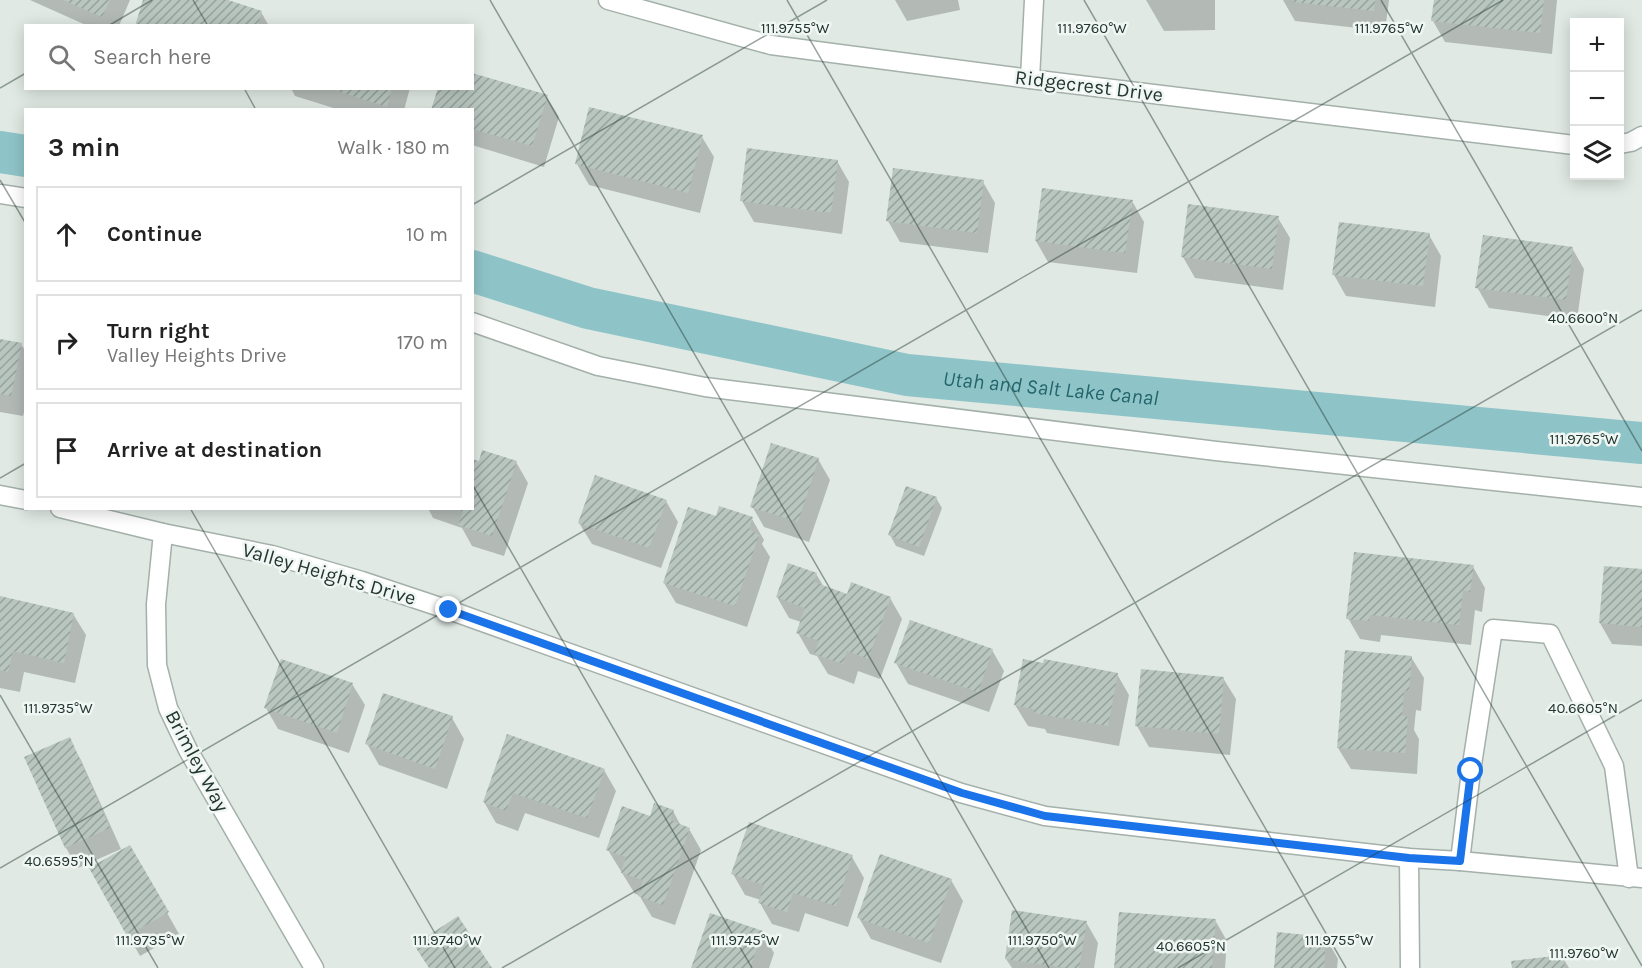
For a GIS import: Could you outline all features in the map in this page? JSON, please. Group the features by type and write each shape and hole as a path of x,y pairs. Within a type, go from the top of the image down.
{"street":[{"name":"Ridgecrest Drive","path":"608,0 771,45 1570,144"},
{"path":"1030,79 1034,0"},
{"path":"1624,143 1642,136"},
{"path":"0,194 24,198"},
{"path":"474,323 598,366 705,387 1216,451 1642,497"},
{"path":"0,495 24,500"},
{"name":"Valley Heights Drive","path":"69,510 272,555 362,581 962,793 1045,816 1409,858 1636,878"},
{"name":"Brimley Way","path":"163,532 156,614 157,665 168,708 188,750 314,968"},
{"path":"1460,861 1492,629 1550,634 1614,766 1636,878"},
{"path":"1409,858 1410,968"}],"building":[{"path":"63,0 110,0 102,17"},
{"path":"143,0 228,0 262,11 259,24 136,24"},
{"path":"1293,0 1375,0 1374,11 1293,2"},
{"path":"1434,0 1544,0 1540,33 1431,21"},
{"path":"474,74 548,95 532,146 474,130 474,108 432,108 437,90 474,90"},
{"path":"334,90 391,90 387,107"},
{"path":"589,107 703,135 688,193 575,164"},
{"path":"747,148 838,160 831,213 740,201"},
{"path":"893,168 984,180 977,233 886,221"},
{"path":"1042,188 1133,200 1125,253 1035,241"},
{"path":"1188,204 1279,216 1272,269 1181,257"},
{"path":"1339,222 1430,233 1423,286 1332,275"},
{"path":"1483,235 1573,247 1566,300 1475,288"},
{"path":"0,339 22,343 11,396 0,394"},
{"path":"771,443 819,458 798,522 750,507"},
{"path":"482,450 517,461 492,536 458,525 463,512 457,510 474,510 474,460 479,461"},
{"path":"595,475 667,500 649,548 578,523"},
{"path":"906,486 937,497 919,547 888,535"},
{"path":"719,506 753,517 749,529 759,535 735,606 663,583 688,507 716,516"},
{"path":"1354,552 1474,565 1470,592 1463,590 1459,625 1370,615 1369,621 1346,619"},
{"path":"788,563 817,573 814,582 847,594 851,582 891,597 868,659 847,651 843,664 814,654 819,641 796,633 805,608 776,597"},
{"path":"1604,566 1642,569 1642,627 1599,623"},
{"path":"0,596 74,613 64,663 13,651 8,672 0,670"},
{"path":"910,620 993,649 978,692 894,663"},
{"path":"1345,650 1412,656 1409,691 1404,690 1402,716 1408,717 1405,753 1337,748"},
{"path":"281,659 353,683 337,733 264,708"},
{"path":"1023,659 1043,663 1044,659 1118,673 1108,726 1034,713 1034,709 1014,705"},
{"path":"1141,669 1224,677 1219,734 1135,726"},
{"path":"383,693 453,716 435,769 365,744"},
{"path":"507,734 605,769 587,818 513,793 506,811 483,802"},
{"path":"70,737 110,828 65,848 24,757"},
{"path":"654,803 674,810 670,820 690,828 663,905 638,896 643,880 621,873 626,857 606,850 622,806 650,816"},
{"path":"749,822 853,855 836,906 793,893 787,912 758,903 764,885 731,874"},
{"path":"130,845 169,912 127,936 89,868"},
{"path":"880,854 952,879 929,943 857,918"},
{"path":"1012,910 1087,921 1079,968 1005,959"},
{"path":"1119,912 1216,919 1212,968 1114,968"},
{"path":"710,913 763,931 750,968 691,968"},
{"path":"458,916 492,968 429,968 414,945"},
{"path":"1277,932 1326,937 1324,968 1274,968"},
{"path":"1563,955 1565,968 1512,968 1511,961"}],"waterway":[{"name":"Utah and Salt Lake Canal","path":"0,152 24,156"},
{"name":"Utah and Salt Lake Canal","path":"474,272 588,308 907,375 1642,443"}],"route":[{"path":"449,610 962,793 1045,816 1409,858 1460,861 1471,771"}]}
